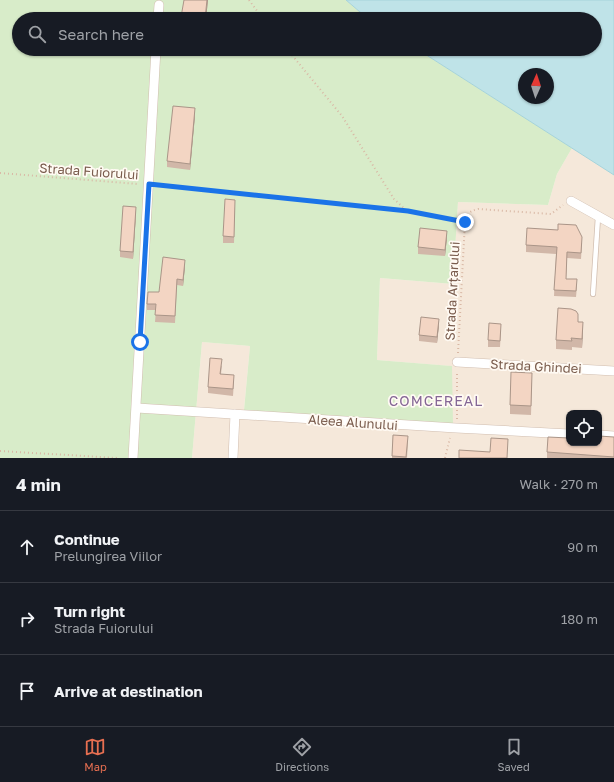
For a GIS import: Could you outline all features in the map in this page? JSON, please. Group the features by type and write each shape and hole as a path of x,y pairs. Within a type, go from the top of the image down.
{"street":[{"path":"158,12 159,4"},
{"path":"133,458 156,56"},
{"path":"571,201 614,225"},
{"name":"Strada Ghindei","path":"457,362 614,371"},
{"name":"Aleea Alunului","path":"137,408 566,434"},
{"path":"233,458 235,414"},
{"path":"602,435 614,436"}],"lane":[{"path":"593,294 598,216"}],"path":[{"path":"249,0 258,12"},
{"path":"293,56 342,116 394,199 408,211"},
{"name":"Strada Fuiorului","path":"0,173 149,184 408,211 465,222"},
{"path":"465,222 467,214 471,210 478,209 551,214 558,208 571,201"},
{"name":"Strada Arțarului","path":"456,428 457,362 465,222"},
{"path":"446,458 450,436 456,428"},
{"path":"0,451 118,458"}],"shaded area":[{"path":"572,148 614,175 614,458 192,458 202,342 250,346 244,409 451,366 377,360 380,278 453,284 458,202 548,205 557,174"}],"green space":[{"path":"0,0 346,0 360,12 12,12 12,56 428,56 572,148 557,174 548,205 458,202 453,284 380,278 377,360 452,366 453,424 244,410 250,346 202,342 192,458 0,458"}],"water":[{"path":"346,0 614,0 614,175 428,56 602,56 602,12 360,12"}],"building":[{"path":"184,0 207,0 206,12 182,12"},
{"path":"173,106 195,108 190,164 167,161"},
{"path":"225,199 235,200 234,237 223,236"},
{"path":"123,206 136,207 133,252 120,251"},
{"path":"558,224 576,225 582,237 581,253 567,252 566,279 577,279 576,291 554,290 557,247 526,245 527,228 558,230"},
{"path":"420,228 447,231 445,250 418,247"},
{"path":"163,257 185,260 183,280 177,279 175,316 155,315 156,304 147,304 148,292 159,292"},
{"path":"558,308 576,311 578,314 578,322 583,322 582,339 571,338 572,341 556,340"},
{"path":"421,317 439,319 437,337 419,335"},
{"path":"489,323 501,324 500,341 488,340"},
{"path":"210,358 222,359 220,374 234,375 233,389 208,387"},
{"path":"511,372 532,373 531,406 510,405"},
{"path":"393,435 408,436 406,457 392,456"},
{"path":"602,436 614,437 614,457 547,452 548,437 566,438 566,446 602,446"},
{"path":"491,438 508,439 507,458 459,458 459,450 490,452"}],"district":[{"name":"COMCEREAL","path":"436,400"}],"route":[{"path":"140,342 149,184 408,211 465,222"}]}
